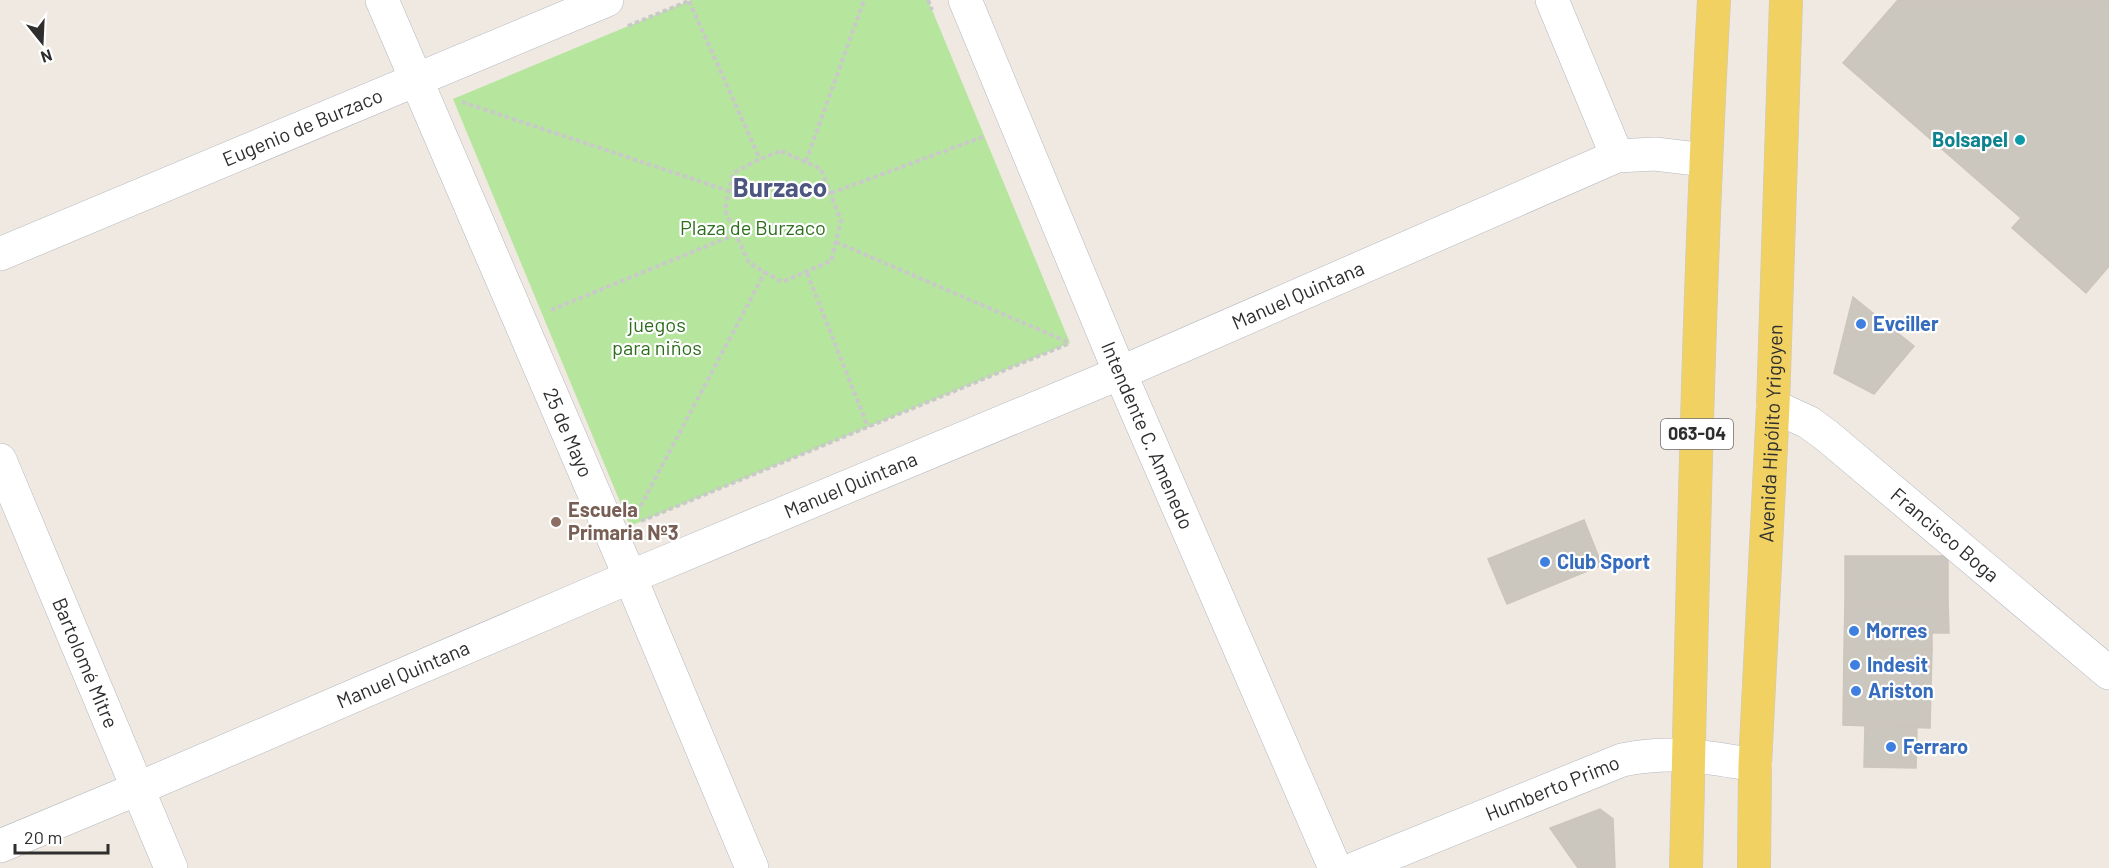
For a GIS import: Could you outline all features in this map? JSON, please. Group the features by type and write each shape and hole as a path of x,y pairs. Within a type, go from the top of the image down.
{"main road":[{"name":"063-04","path":"1686,868 1705,160 1714,0"},
{"name":"Avenida Hipólito Yrigoyen","path":"1754,868 1755,765 1773,406 1786,0"}],"street":[{"name":"25 de Mayo","path":"382,0 630,577 752,868"},
{"name":"Eugenio de Burzaco","path":"0,254 607,0"},
{"name":"Intendente C. Amenedo","path":"965,0 1120,373 1335,868"},
{"path":"1552,0 1617,156"},
{"name":"Manuel Quintana","path":"0,846 630,577 1120,373 1617,156 1655,154 1705,160"},
{"name":"Francisco Boga","path":"1773,406 1808,422 1826,435 2109,673"},
{"name":"Bartolomé Mitre","path":"0,460 171,868"},
{"name":"Humberto Primo","path":"1356,868 1622,760 1647,755 1689,754 1755,765"}],"path":[{"path":"806,161 864,0"},
{"path":"624,28 690,1 760,159"},
{"path":"453,99 729,191"},
{"path":"831,193 985,136"},
{"path":"781,151 820,169 841,221 831,261 782,282 750,263 725,210 733,173 760,159 781,151"},
{"path":"542,314 736,234"},
{"path":"641,521 1070,343 836,243"},
{"path":"635,515 765,272"},
{"path":"807,273 868,427"}],"green space":[{"name":"Plaza de Burzaco","path":"691,0 928,0 1070,343 630,526 453,99"}],"building":[{"name":"Bolsapel","path":"1898,0 2109,0 2109,266 2086,293 2012,228 2021,218 1843,63"},
{"path":"1853,297 1914,346 1874,394 1834,373"},
{"name":"Club Sport","path":"1584,520 1602,565 1507,604 1488,559"},
{"path":"1845,556 1948,556 1948,602 1845,602"},
{"path":"1845,602 1948,602 1949,633 1932,633 1932,649 1844,650"},
{"path":"1932,649 1930,728 1843,725 1844,650"},
{"name":"Ferraro","path":"1865,726 1917,727 1916,768 1864,767"},
{"path":"1600,809 1613,819 1615,868 1578,868 1550,828"}],"place":[{"name":"Bolsapel","path":"2020,140"},
{"name":"Evciller","path":"1861,324"},
{"name":"Escuela Primaria Nº3","path":"556,522"},
{"name":"Club Sport","path":"1545,562"},
{"name":"Morres","path":"1854,631"},
{"name":"Indesit","path":"1855,665"},
{"name":"Ariston","path":"1856,691"},
{"name":"Ferraro","path":"1891,747"}],"district":[{"name":"Burzaco","path":"780,188"}],"park label":[{"name":"juegos para niños","path":"657,336"}]}
